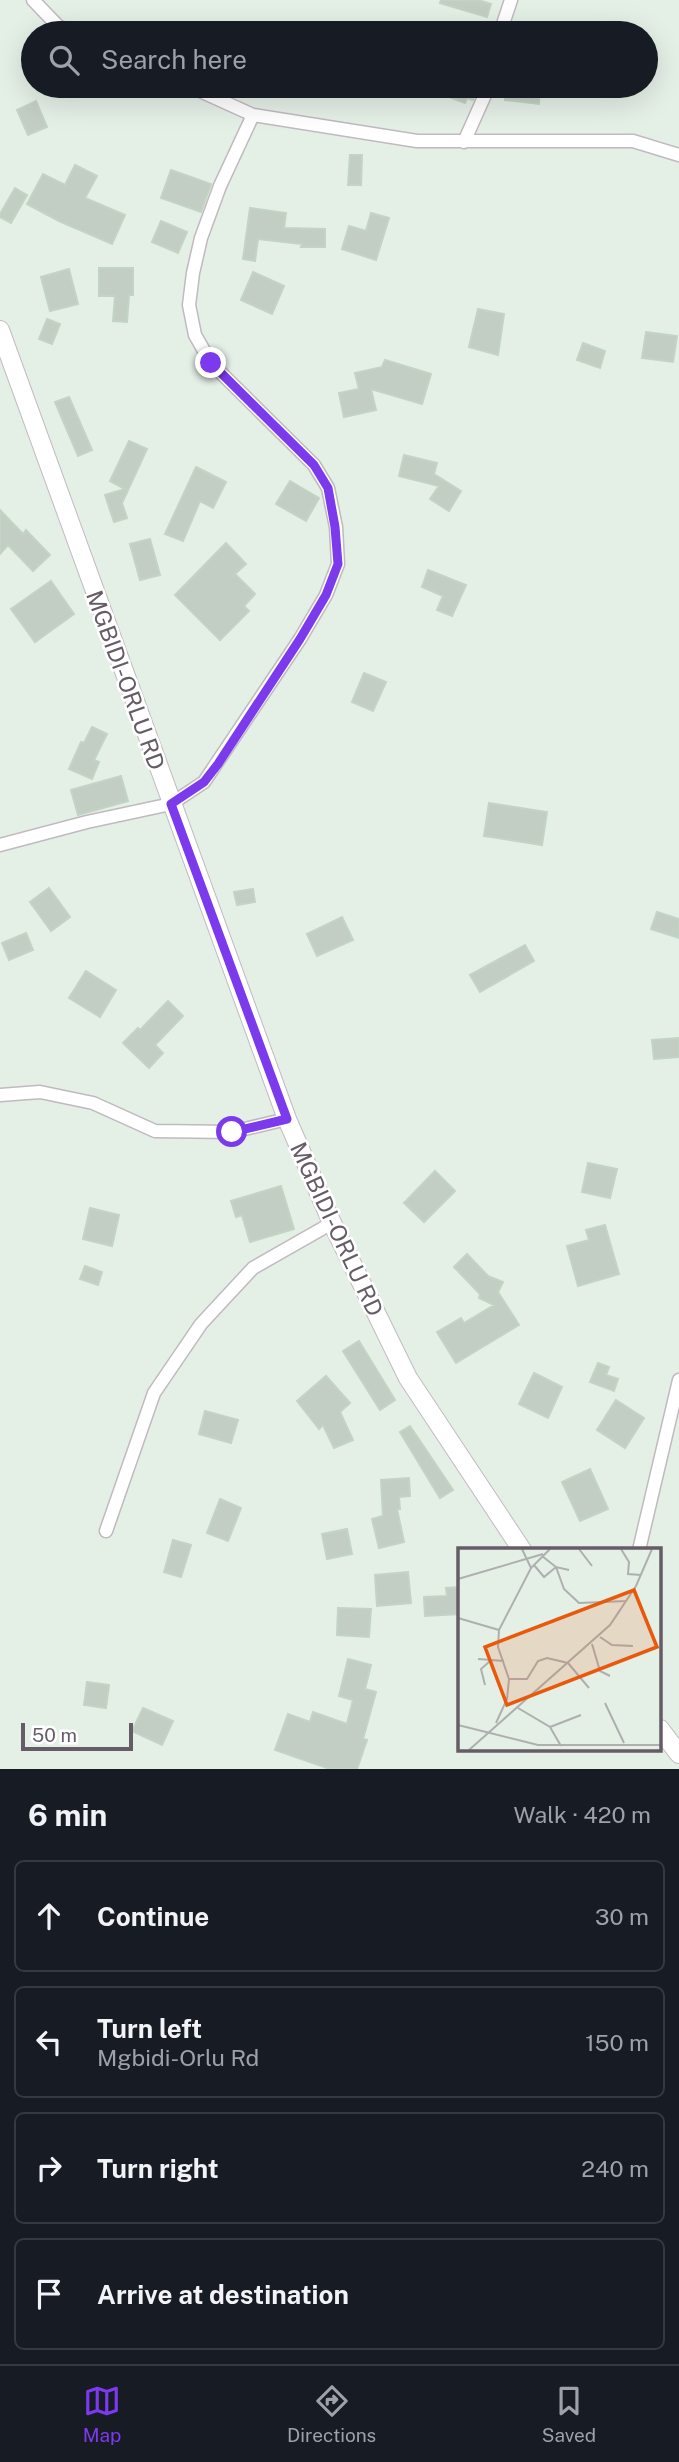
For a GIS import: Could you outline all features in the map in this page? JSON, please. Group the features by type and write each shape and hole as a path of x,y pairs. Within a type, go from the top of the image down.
{"main road":[{"name":"MGBIDI-ORLU RD","path":"0,330 287,1119 332,1223 408,1378 521,1548"},
{"path":"662,1732 679,1754"}],"street":[{"path":"33,0 53,21"},
{"path":"504,21 511,0"},
{"path":"215,98 253,115 417,141 633,141 679,155"},
{"path":"464,142 484,98"},
{"path":"0,845 171,804 204,782 300,639 326,595 338,564 328,488 314,465 211,363 195,335 189,305 192,273 201,238 220,186 253,115"},
{"path":"0,1096 40,1092 93,1103 155,1131 232,1132 287,1119"},
{"path":"106,1531 154,1393 201,1324 253,1268 332,1223"},
{"path":"639,1548 679,1380"}],"building":[{"path":"441,0 478,0 491,4 487,17 440,3"},
{"path":"452,98 467,98 465,103"},
{"path":"505,98 539,98 539,104"},
{"path":"36,101 47,127 28,135 17,110"},
{"path":"350,155 362,155 361,185 348,185"},
{"path":"75,165 97,176 85,198 125,215 112,244 27,204 43,174 65,185"},
{"path":"171,170 211,184 201,212 161,198"},
{"path":"15,188 27,195 11,223 0,217 0,214"},
{"path":"250,208 286,213 284,228 325,229 325,247 301,247 302,244 258,239 255,261 243,259"},
{"path":"371,213 389,218 376,260 342,249 349,226 366,231"},
{"path":"161,221 187,232 178,253 152,242"},
{"path":"99,268 133,268 133,295 129,295 127,322 113,321 115,296 99,296"},
{"path":"69,269 78,304 50,311 41,277"},
{"path":"253,272 284,286 272,314 241,300"},
{"path":"478,309 504,314 498,355 469,347"},
{"path":"47,319 60,324 52,344 39,339"},
{"path":"646,332 677,336 673,362 642,358"},
{"path":"583,343 605,351 600,368 577,360"},
{"path":"385,360 431,374 422,404 371,389 376,410 344,417 339,393 359,389 355,373 382,367"},
{"path":"69,397 92,450 78,456 55,402"},
{"path":"129,441 147,449 122,503 127,518 114,522 105,495 125,489 110,481"},
{"path":"404,455 437,463 434,474 461,491 449,511 430,499 439,486 399,476"},
{"path":"196,467 226,482 213,508 200,501 183,541 165,534"},
{"path":"290,481 319,498 306,521 276,504"},
{"path":"0,510 23,534 26,530 50,555 33,571 8,545 0,554"},
{"path":"150,539 160,575 140,580 130,544"},
{"path":"226,543 246,564 235,574 255,594 244,606 249,611 220,640 175,595"},
{"path":"428,570 466,585 452,616 437,610 443,596 422,587"},
{"path":"51,581 74,614 35,642 11,609"},
{"path":"364,673 386,682 373,711 352,702"},
{"path":"92,727 107,734 94,760 99,762 92,779 69,769 81,742 84,743"},
{"path":"121,776 128,801 78,815 71,790"},
{"path":"489,803 547,812 542,845 484,836"},
{"path":"49,888 70,917 51,931 30,902"},
{"path":"253,889 255,902 237,905 234,892"},
{"path":"657,912 679,919 679,938 651,929"},
{"path":"342,917 353,940 317,956 307,934"},
{"path":"26,933 33,950 9,960 2,943"},
{"path":"525,945 534,961 480,992 470,975"},
{"path":"86,971 116,990 100,1017 69,998"},
{"path":"168,1001 183,1016 155,1045 163,1053 149,1068 123,1043"},
{"path":"679,1038 679,1057 654,1059 652,1040"},
{"path":"588,1163 617,1169 610,1198 582,1192"},
{"path":"435,1171 455,1191 424,1222 404,1203"},
{"path":"281,1186 294,1229 250,1242 242,1215 236,1217 231,1201"},
{"path":"90,1208 119,1215 112,1246 83,1239"},
{"path":"605,1225 619,1274 578,1286 567,1246 589,1240 586,1230"},
{"path":"467,1254 488,1276 503,1282 498,1292 519,1325 456,1363 437,1332 461,1318 464,1323 494,1305 479,1298 480,1294 454,1267"},
{"path":"85,1266 102,1272 98,1285 80,1279"},
{"path":"359,1341 395,1400 380,1410 343,1351"},
{"path":"598,1363 609,1367 606,1375 618,1379 614,1391 590,1382"},
{"path":"534,1373 562,1387 548,1418 519,1404"},
{"path":"326,1376 350,1403 340,1412 353,1440 334,1448 323,1425 319,1429 297,1401"},
{"path":"616,1400 644,1418 625,1448 597,1430"},
{"path":"205,1411 238,1420 231,1443 199,1434"},
{"path":"410,1426 453,1490 440,1498 400,1432"},
{"path":"590,1469 608,1509 580,1521 562,1482"},
{"path":"409,1478 410,1496 399,1497 400,1509 397,1509 404,1542 379,1548 372,1519 383,1516 381,1480"},
{"path":"220,1499 241,1508 228,1541 207,1533"},
{"path":"347,1529 352,1554 327,1559 322,1534"},
{"path":"173,1540 191,1545 181,1577 164,1572"},
{"path":"408,1572 411,1603 377,1606 375,1575"},
{"path":"458,1587 458,1614 425,1616 424,1597 447,1596 446,1588"},
{"path":"338,1608 371,1609 369,1637 337,1635"},
{"path":"348,1659 371,1665 365,1689 376,1692 363,1739 367,1740 357,1769 330,1769 275,1750 288,1714 310,1722 313,1712 347,1724 353,1700 339,1696"},
{"path":"87,1682 109,1685 106,1708 84,1705"},
{"path":"143,1708 173,1721 162,1745 132,1731"}],"route":[{"path":"211,363 314,465 328,488 338,564 326,595 300,639 218,764 204,782 171,804 287,1119 232,1132"}]}
